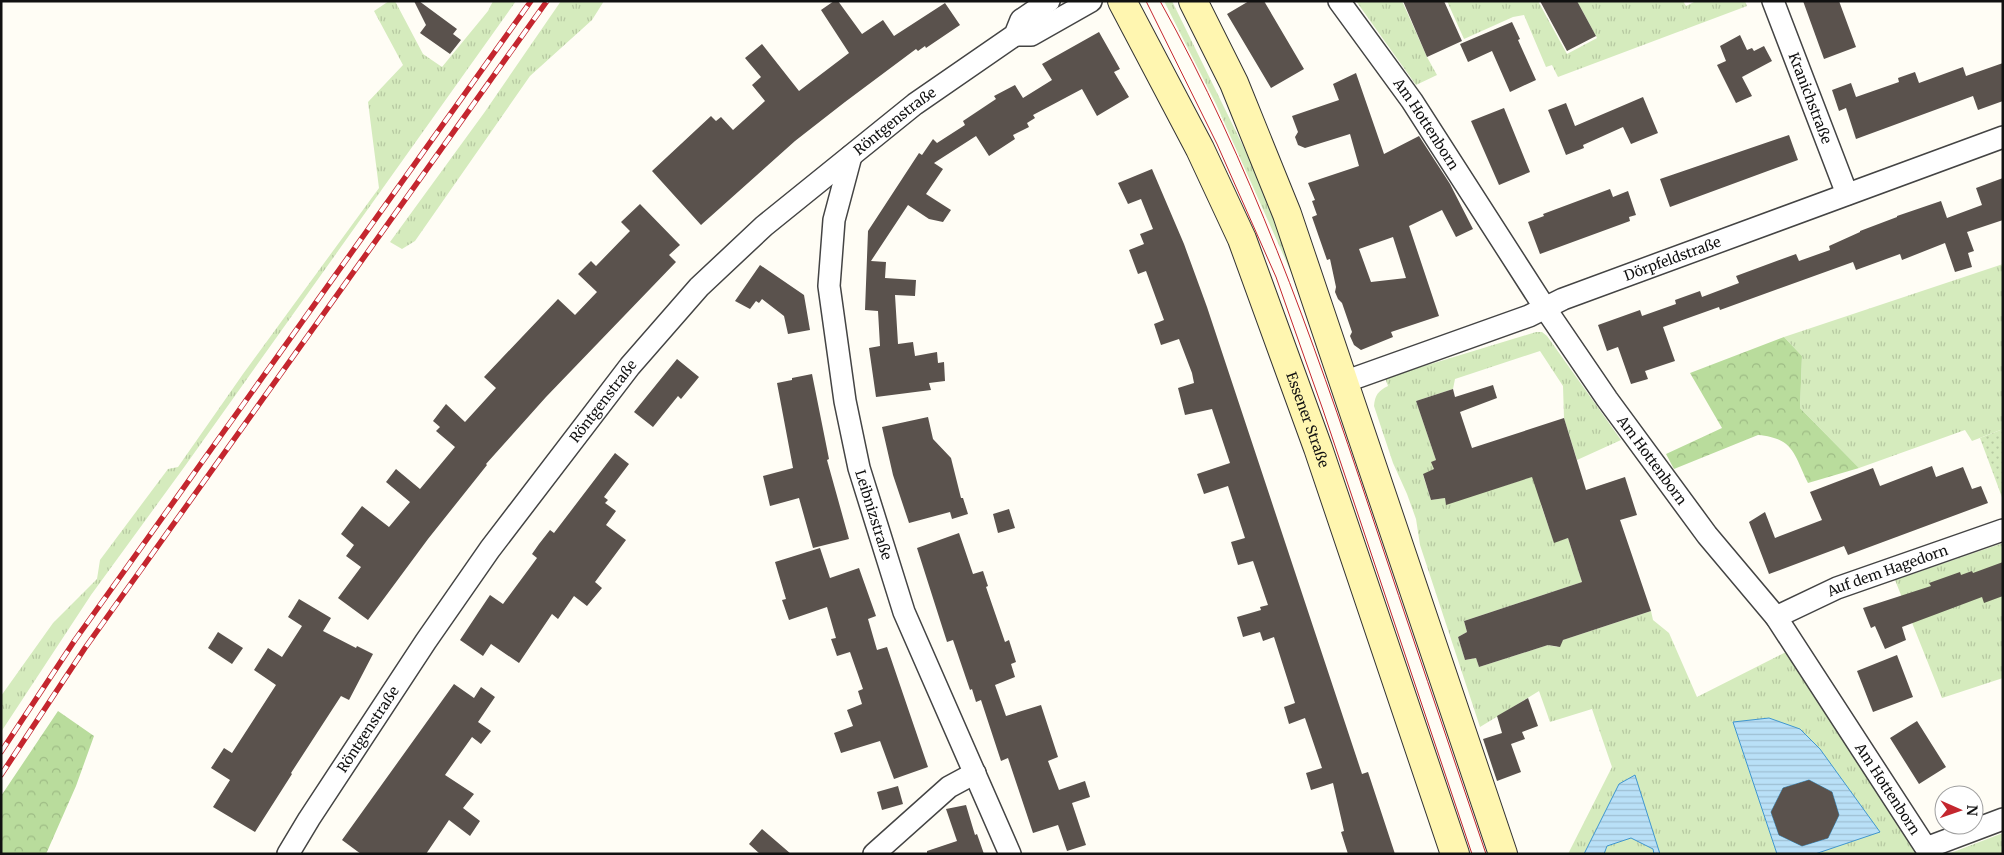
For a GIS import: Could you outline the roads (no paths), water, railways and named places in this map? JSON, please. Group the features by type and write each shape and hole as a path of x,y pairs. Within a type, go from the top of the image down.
{"main road":[{"name":"Essener Straße","path":"1122,1 1200,149 1242,239 1318,448 1455,854"},
{"path":"1193,1 1234,83 1275,183 1322,312 1503,854"}],"street":[{"name":"Röntgenstraße","path":"288,854 426,641 490,549 630,366 699,287 764,226 915,104 1015,35 1021,20 1049,1"},
{"name":"Röntgenstraße","path":"1015,35 1031,35 1091,1"},
{"name":"Am Hottenborn","path":"1339,1 1412,101 1545,308 1607,399 1701,527 1776,617 1926,848 2003,819"},
{"name":"Kranichstraße","path":"1773,1 1847,194"},
{"name":"Dörpfeldstraße","path":"1344,382 1529,316 1563,299 2003,137"},
{"name":"Leibnizstraße","path":"851,156 834,220 829,286 845,401 859,468 904,612 1010,854"},
{"name":"Auf dem Hagedorn","path":"1776,617 1837,588 2003,530"},
{"path":"874,854 949,787 974,774"}],"water":[{"path":"1769,718 1800,729 1820,749 1880,832 1815,854 1777,854 1733,722","holes":["1809,780 1832,792 1839,815 1828,838 1802,846 1779,835 1771,812 1783,788"]},
{"path":"1635,775 1660,854 1654,854 1653,849 1631,838 1607,846 1604,854 1584,854 1619,784"}],"tram line":[{"path":"1146,1 1217,144 1276,277 1323,410 1472,854"},
{"path":"1160,1 1223,124 1251,187 1302,315 1348,445 1486,854"}],"railway":[{"path":"1,752 75,640 531,1"},
{"path":"1,775 85,648 547,1"}]}
